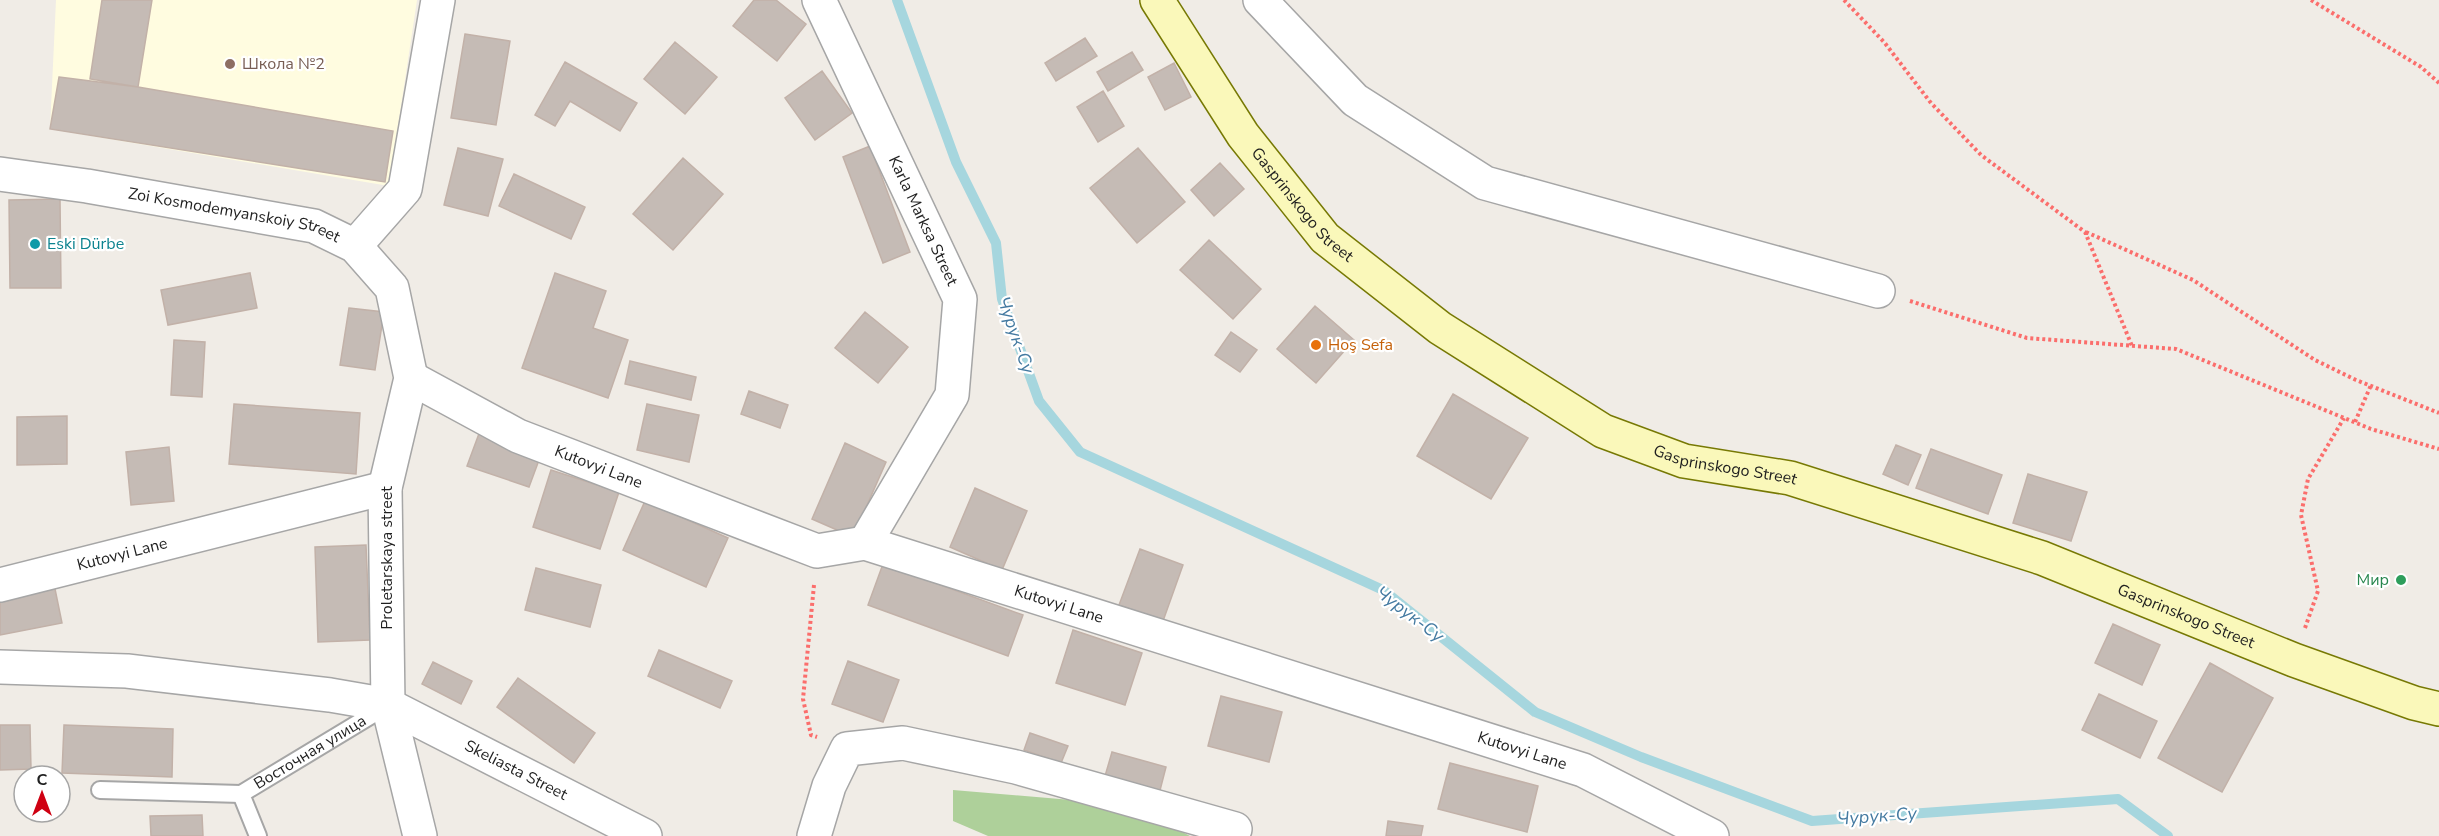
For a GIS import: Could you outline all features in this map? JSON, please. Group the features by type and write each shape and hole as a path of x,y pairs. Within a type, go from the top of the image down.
{"main road":[{"name":"Gasprinskogo Street","path":"1157,0 1243,135 1326,238 1440,328 1603,430 1684,461 1790,478 2042,558 2294,660 2414,703 2439,709"}],"street":[{"path":"355,246 405,189 438,0"},
{"name":"Karla Marksa Street","path":"819,0 960,299 952,395 866,543"},
{"path":"1260,0 1355,100 1485,183 1878,291"},
{"name":"Zoi Kosmodemyanskoiy Street","path":"0,174 87,186 314,226 355,246 393,288 411,378"},
{"name":"Kutovyi Lane","path":"411,378 518,436 817,551 866,543 1583,770 1712,836"},
{"name":"Proletarskaya street","path":"411,378 385,488 388,705 420,836"},
{"name":"Kutovyi Lane","path":"0,585 385,488"},
{"name":"Skeliasta Street","path":"0,667 127,671 330,695 388,705 645,836"},
{"path":"814,836 829,786 847,749 903,743 1016,767 1235,829"}],"lane":[{"name":"Восточная улица","path":"258,836 241,794 388,705"},
{"path":"100,790 241,794"}],"path":[{"path":"1844,0 1884,42 1931,103 1981,155 2085,232 2193,280 2307,355 2371,386 2439,413"},
{"path":"2314,1 2421,67 2439,83"},
{"path":"2085,232 2132,346"},
{"path":"1878,291 2027,338 2176,349 2344,418 2439,449"},
{"path":"2355,422 2371,386"},
{"path":"2294,660 2319,591 2301,515 2308,479 2344,418"},
{"path":"817,551 803,699 811,735 847,749"}],"shaded area":[{"name":"Школа №2","path":"56,0 417,0 389,186 50,129"}],"green space":[{"path":"953,790 1130,805 1190,836 988,836 953,821"}],"building":[{"path":"102,0 152,0 138,87 90,79"},
{"path":"754,0 776,0 806,24 777,61 733,26"},
{"path":"465,34 510,41 496,125 451,118"},
{"path":"1085,38 1097,56 1056,81 1045,63"},
{"path":"675,42 717,77 685,114 644,79"},
{"path":"1132,52 1143,70 1108,91 1097,72"},
{"path":"565,62 637,103 620,131 570,101 555,126 535,115"},
{"path":"1174,63 1191,97 1165,110 1148,77"},
{"path":"822,71 852,113 815,140 785,98"},
{"path":"59,77 138,87 393,131 385,182 50,129"},
{"path":"1103,91 1124,126 1098,142 1077,107"},
{"path":"870,146 910,252 883,263 843,157"},
{"path":"458,148 503,159 488,216 444,205"},
{"path":"1138,148 1185,202 1137,243 1090,188"},
{"path":"683,158 723,194 673,250 633,214"},
{"path":"1220,163 1244,189 1214,216 1191,190"},
{"path":"514,174 585,207 571,239 499,206"},
{"name":"Eski Dürbe","path":"60,199 61,288 10,288 9,200"},
{"path":"1209,240 1261,289 1233,319 1180,270"},
{"path":"250,273 257,308 168,325 161,290"},
{"path":"555,273 606,291 593,328 628,340 608,398 522,368"},
{"name":"Hoş Sefa","path":"1315,306 1354,340 1316,383 1277,349"},
{"path":"349,308 384,312 375,370 340,365"},
{"path":"865,312 908,347 878,383 835,348"},
{"path":"1231,332 1257,350 1240,372 1215,355"},
{"path":"174,340 205,342 202,397 171,395"},
{"path":"630,361 696,377 691,400 625,384"},
{"path":"749,391 788,405 780,428 741,414"},
{"path":"1453,394 1528,438 1491,499 1417,456"},
{"path":"234,404 360,413 356,474 229,464"},
{"path":"647,404 699,415 689,462 637,450"},
{"path":"67,416 67,464 17,465 17,417"},
{"path":"480,431 542,452 529,487 467,466"},
{"path":"845,443 886,462 853,537 812,519"},
{"path":"1896,445 1921,455 1908,485 1883,474"},
{"path":"169,447 174,501 131,505 126,452"},
{"path":"1931,449 2002,475 1988,514 1916,488"},
{"path":"551,470 619,492 600,549 533,527"},
{"path":"2028,474 2087,492 2071,541 2013,523"},
{"path":"975,488 1027,511 1002,570 950,547"},
{"path":"645,501 728,538 706,587 623,550"},
{"path":"366,545 370,640 318,642 315,547"},
{"path":"1140,549 1183,565 1163,621 1119,605"},
{"path":"883,564 1023,615 1008,656 868,605"},
{"path":"536,568 601,585 590,627 525,610"},
{"path":"55,589 62,623 0,635 0,599"},
{"path":"2113,624 2160,645 2142,685 2095,663"},
{"path":"1073,630 1142,653 1125,705 1056,683"},
{"path":"659,650 732,681 720,708 648,676"},
{"path":"848,661 899,680 883,722 832,704"},
{"path":"433,662 472,681 461,704 422,684"},
{"path":"2210,663 2273,698 2222,792 2158,758"},
{"path":"518,678 595,733 574,763 497,707"},
{"path":"2099,694 2157,721 2140,758 2082,730"},
{"path":"1221,696 1282,712 1269,762 1208,746"},
{"path":"0,725 30,725 31,764 12,764 12,770 0,770"},
{"path":"64,725 173,729 172,777 72,773 72,764 62,764"},
{"path":"1030,733 1068,746 1061,763 1024,750"},
{"path":"1112,752 1166,767 1158,798 1103,783"},
{"path":"1450,763 1538,786 1527,832 1438,809"},
{"path":"202,815 203,836 151,836 150,816"},
{"path":"1388,821 1423,826 1421,836 1386,836"}],"waterway":[{"name":"Чурук-Су","path":"897,0 956,162 996,243 1002,299 1039,401 1080,452 1383,590 1535,712 1641,757 1812,821 2118,799 2168,836"}],"place":[{"name":"Школа №2","path":"230,64"},
{"name":"Eski Dürbe","path":"35,244"},
{"name":"Hoş Sefa","path":"1316,345"},
{"name":"Мир","path":"2401,580"}]}
